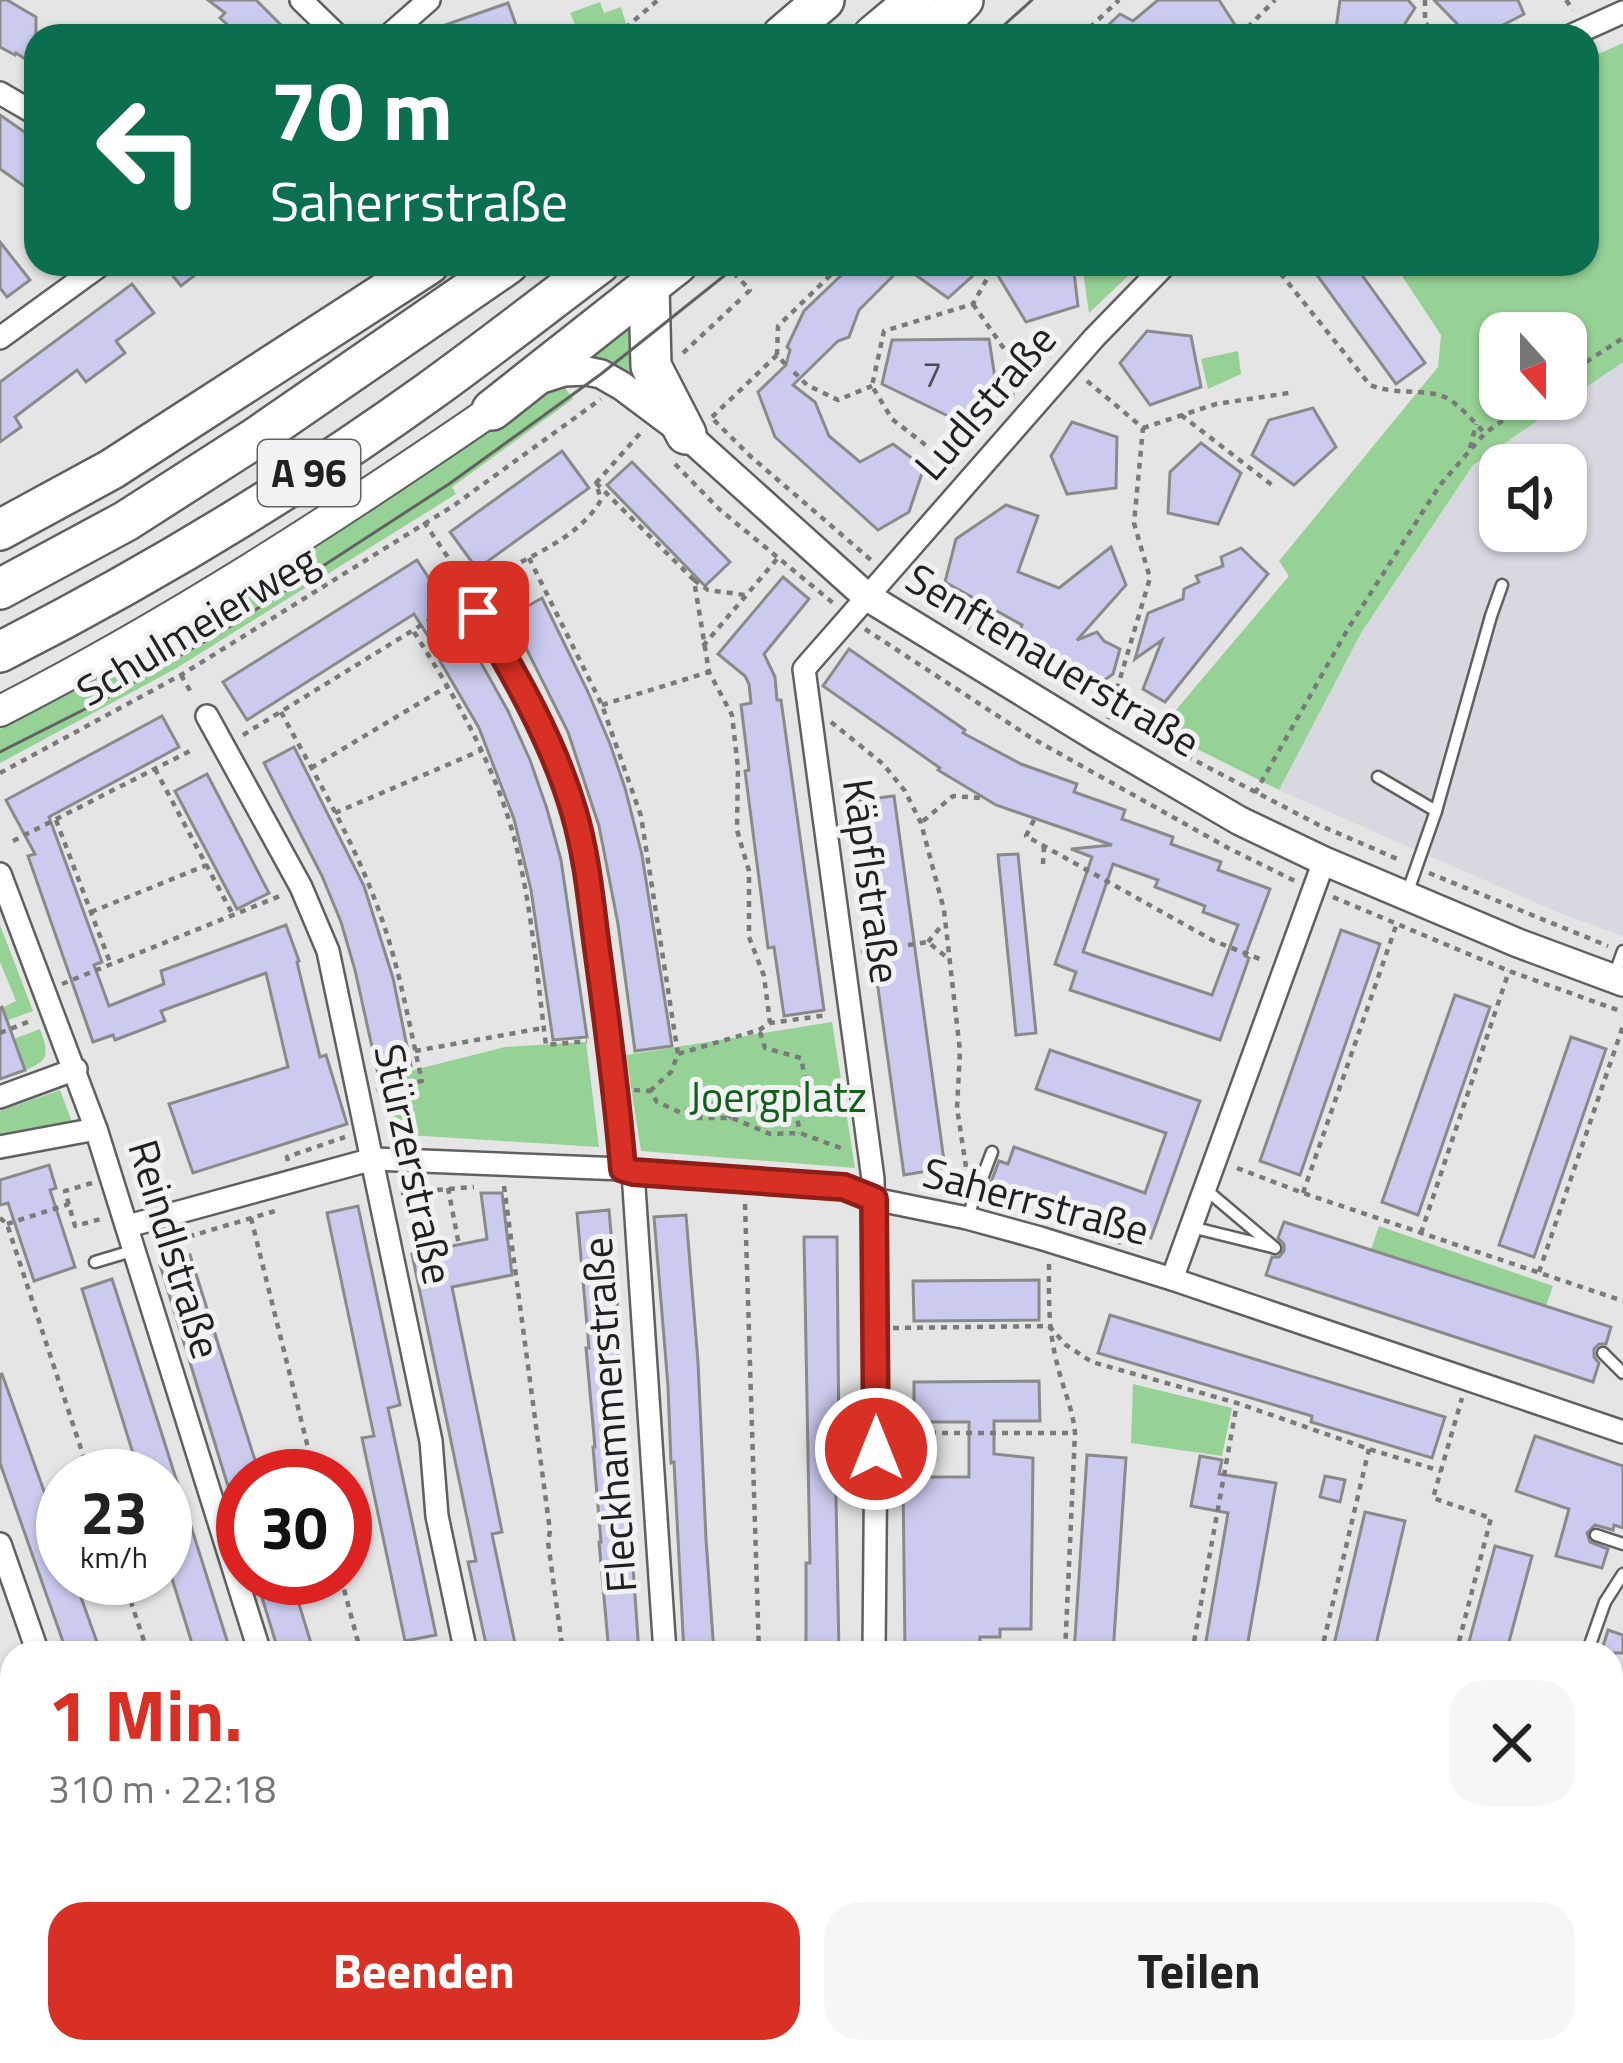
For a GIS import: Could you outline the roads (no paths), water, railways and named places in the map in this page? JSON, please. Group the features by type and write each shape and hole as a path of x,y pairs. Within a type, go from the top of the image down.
{"highway":[{"path":"796,24 824,0"},
{"path":"888,24 916,0"},
{"path":"940,24 963,0"},
{"path":"0,530 112,469 410,276"},
{"name":"A 96","path":"0,589 181,486 491,276"},
{"name":"A 96","path":"0,652 79,612 284,490 429,392 583,276"},
{"path":"492,410 663,276"},
{"path":"663,276 651,366 680,438"}],"main road":[{"path":"0,711 231,582 492,410"}],"street":[{"path":"301,0 326,24"},
{"path":"402,24 429,0"},
{"path":"0,338 85,276"},
{"name":"Ludlstraße","path":"858,606 1155,276"},
{"name":"Senftenauerstraße","path":"492,410 541,380 564,372 601,374 622,386 680,438 858,606 1240,820 1324,861 1518,943 1620,966"},
{"name":"Käpflstraße","path":"858,606 804,669 874,1199 874,1641"},
{"name":"Fleckhammerstraße","path":"478,612 519,681 557,763 574,814 587,879 628,1171 663,1641"},
{"name":"Stürzerstraße","path":"207,716 301,886 328,951 431,1441 436,1516 463,1641"},
{"path":"1172,1279 1324,861"},
{"name":"Reindlstraße","path":"0,874 76,1070 126,1219 142,1250 256,1641"},
{"path":"0,1097 76,1070"},
{"path":"0,1147 96,1129"},
{"name":"Saherrstraße","path":"126,1219 373,1159 844,1187 874,1199 1047,1231 1172,1279 1623,1432"},
{"path":"0,1544 34,1641"}],"lane":[{"path":"1406,896 1502,585"},
{"path":"1378,777 1436,811"},
{"path":"968,1218 992,1151"},
{"path":"1190,1226 1275,1248 1204,1187"},
{"path":"95,1262 142,1250"},
{"path":"1623,1359 1603,1353 1623,1373"},
{"path":"1596,1535 1623,1544"},
{"path":"1590,1641 1604,1602 1623,1574"}],"tram line":[{"path":"1005,24 1032,0"},
{"path":"0,752 226,629 449,484 601,374 724,276"}],"park label":[{"name":"Joergplatz","path":"778,1097"}]}
